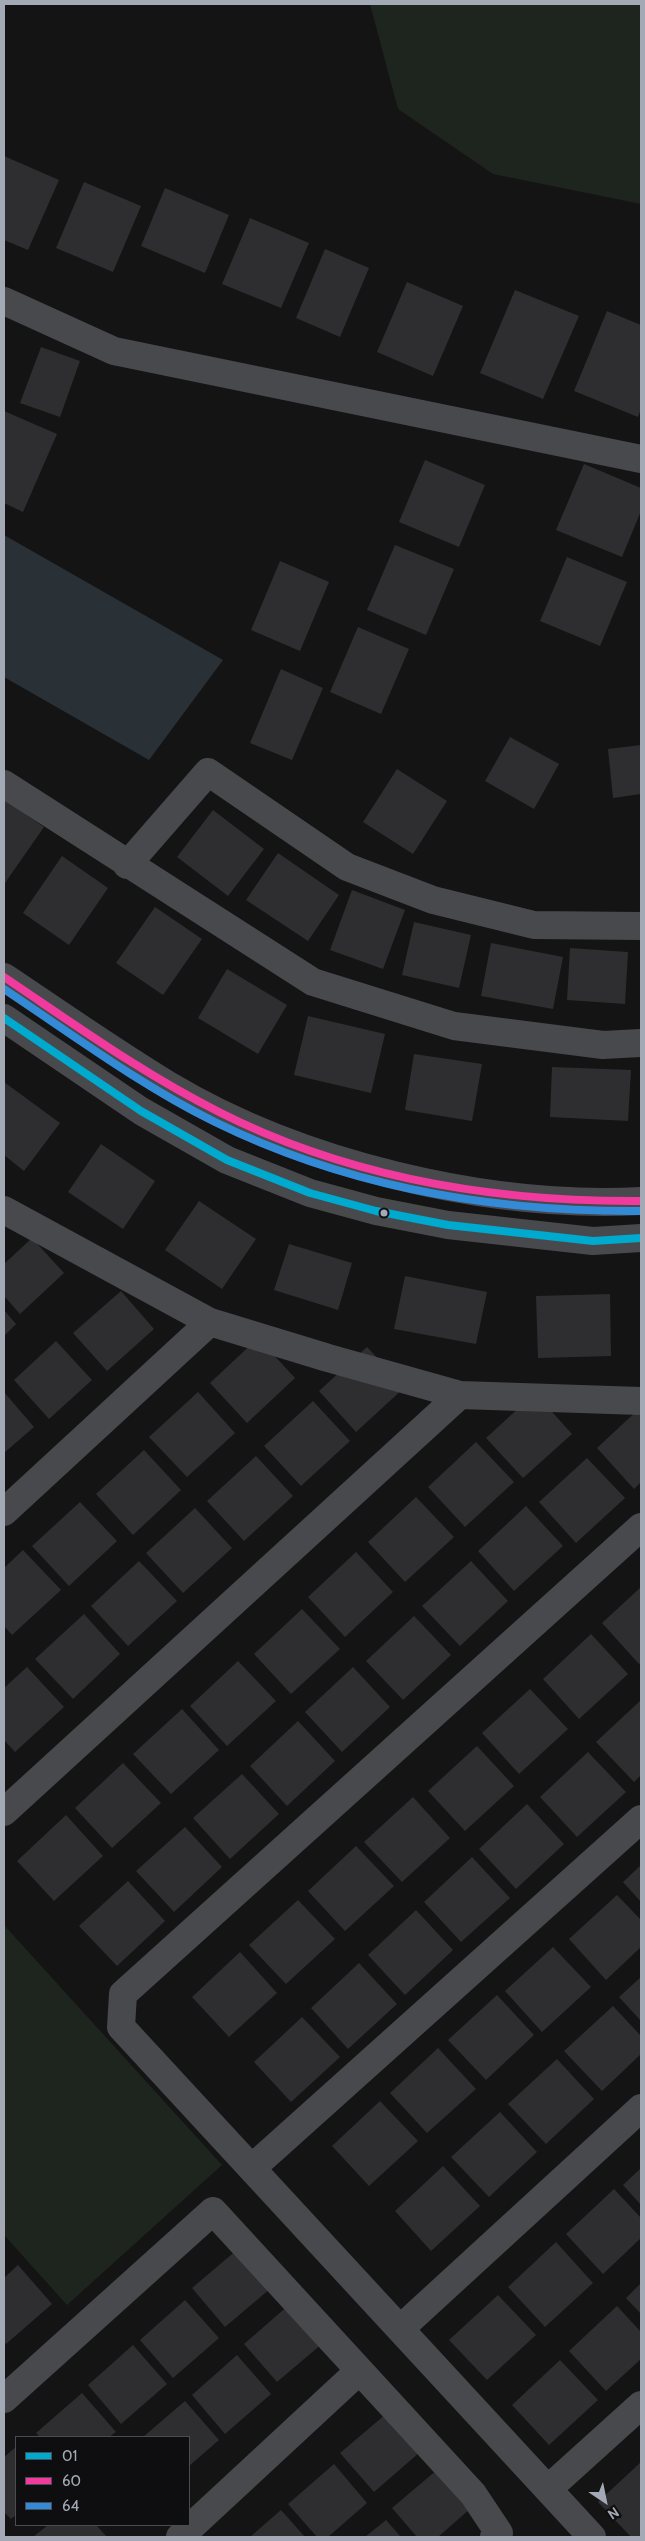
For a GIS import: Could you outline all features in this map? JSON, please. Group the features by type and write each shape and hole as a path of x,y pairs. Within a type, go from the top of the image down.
{"street":[{"path":"4,302 114,351 641,459"},
{"path":"127,865 208,772 347,867 433,900 534,925 641,926"},
{"path":"4,784 127,865 313,982 454,1026 603,1045 641,1043"},
{"path":"4,977 168,1085 248,1126 325,1155 393,1176 501,1194 600,1203 641,1201"},
{"path":"4,1018 141,1111 227,1160 310,1193 376,1211 448,1225 593,1241 641,1238"},
{"path":"4,1210 210,1322 460,1396 641,1401"},
{"path":"4,1512 210,1322"},
{"path":"4,1812 460,1396"},
{"path":"592,2537 121,2027 123,1994 641,1527"},
{"path":"252,2168 641,1819"},
{"path":"400,2329 641,2108"},
{"path":"4,2399 213,2211 473,2494 499,2533 494,2537"},
{"path":"180,2537 359,2371"},
{"path":"548,2489 641,2405"}],"shaded area":[{"path":"370,4 641,4 641,204 493,174 398,109"},
{"path":"4,535 223,660 149,760 4,677"},
{"path":"4,1925 222,2165 67,2305 4,2235"}],"building":[{"path":"4,156 59,180 28,250 4,240"},
{"path":"84,182 141,206 113,272 56,248"},
{"path":"165,188 229,215 205,273 141,246"},
{"path":"250,218 309,243 281,308 222,284"},
{"path":"325,249 369,268 340,337 296,318"},
{"path":"407,282 463,306 433,376 377,352"},
{"path":"515,290 579,316 543,399 480,373"},
{"path":"607,311 641,325 641,409 638,417 574,391"},
{"path":"41,347 80,361 60,417 20,403"},
{"path":"4,411 57,434 23,512 4,503"},
{"path":"425,460 485,485 459,547 399,522"},
{"path":"584,464 641,488 641,511 622,557 556,530"},
{"path":"395,545 454,569 426,635 367,610"},
{"path":"567,557 627,582 600,646 540,621"},
{"path":"280,561 329,582 300,651 251,630"},
{"path":"358,627 409,649 381,714 330,692"},
{"path":"281,669 323,688 292,760 250,743"},
{"path":"510,737 559,764 534,809 485,781"},
{"path":"641,745 641,794 613,798 608,749"},
{"path":"397,769 447,801 413,854 363,822"},
{"path":"4,799 44,827 5,883 4,882"},
{"path":"213,810 264,849 228,896 177,857"},
{"path":"278,853 339,895 308,941 246,900"},
{"path":"62,856 108,888 69,945 23,913"},
{"path":"352,890 405,910 383,969 330,950"},
{"path":"155,907 202,939 163,995 116,963"},
{"path":"414,922 471,935 459,988 402,975"},
{"path":"491,943 563,957 553,1009 481,996"},
{"path":"570,948 628,952 625,1004 567,1000"},
{"path":"227,969 287,1005 258,1054 198,1018"},
{"path":"308,1016 385,1034 371,1093 294,1075"},
{"path":"414,1054 482,1064 472,1121 405,1110"},
{"path":"552,1067 631,1070 628,1121 550,1117"},
{"path":"4,1082 60,1123 24,1171 4,1155"},
{"path":"101,1144 155,1181 123,1229 68,1192"},
{"path":"199,1201 256,1239 222,1289 165,1250"},
{"path":"32,1238 64,1273 20,1314 4,1296 4,1264"},
{"path":"289,1244 352,1263 338,1310 274,1290"},
{"path":"405,1276 487,1292 476,1344 394,1329"},
{"path":"121,1291 154,1329 107,1371 73,1333"},
{"path":"610,1294 611,1356 538,1358 536,1296"},
{"path":"4,1310 16,1324 4,1336"},
{"path":"258,1338 295,1378 247,1423 210,1383"},
{"path":"56,1341 92,1380 49,1419 14,1380"},
{"path":"367,1347 405,1387 356,1432 319,1391"},
{"path":"4,1392 34,1427 4,1453"},
{"path":"198,1392 235,1433 187,1477 149,1437"},
{"path":"535,1393 572,1434 523,1478 486,1438"},
{"path":"313,1401 350,1441 301,1486 264,1446"},
{"path":"641,1407 641,1482 634,1489 597,1448"},
{"path":"476,1442 514,1482 465,1527 428,1487"},
{"path":"144,1450 181,1490 133,1535 96,1494"},
{"path":"256,1456 293,1496 244,1541 207,1501"},
{"path":"587,1458 625,1498 576,1543 539,1502"},
{"path":"416,1497 454,1537 405,1582 368,1542"},
{"path":"80,1502 117,1541 69,1586 32,1546"},
{"path":"526,1506 563,1546 514,1591 478,1551"},
{"path":"195,1508 232,1548 183,1593 146,1553"},
{"path":"23,1550 61,1590 12,1635 4,1626 4,1568"},
{"path":"356,1552 393,1592 345,1637 308,1597"},
{"path":"139,1561 177,1601 128,1646 91,1606"},
{"path":"471,1561 508,1601 460,1646 422,1606"},
{"path":"641,1587 641,1662 639,1664 602,1623"},
{"path":"302,1609 340,1649 291,1694 254,1654"},
{"path":"84,1614 120,1654 73,1699 35,1659"},
{"path":"414,1616 451,1655 403,1700 366,1661"},
{"path":"591,1634 628,1674 579,1719 543,1679"},
{"path":"238,1661 276,1701 227,1746 190,1706"},
{"path":"27,1667 64,1707 15,1752 4,1740 4,1688"},
{"path":"353,1667 390,1707 342,1752 305,1712"},
{"path":"530,1689 568,1729 519,1774 482,1733"},
{"path":"641,1700 641,1775 634,1782 596,1742"},
{"path":"182,1709 219,1750 171,1794 133,1754"},
{"path":"298,1721 335,1761 287,1806 250,1766"},
{"path":"477,1746 514,1786 465,1831 428,1791"},
{"path":"588,1752 626,1792 577,1837 540,1797"},
{"path":"123,1763 161,1803 112,1848 75,1808"},
{"path":"242,1774 279,1814 230,1859 193,1818"},
{"path":"413,1797 450,1838 402,1882 364,1842"},
{"path":"527,1804 564,1844 516,1889 479,1849"},
{"path":"66,1815 103,1856 54,1901 17,1861"},
{"path":"185,1827 222,1867 174,1912 136,1871"},
{"path":"356,1846 394,1886 345,1931 308,1891"},
{"path":"472,1857 510,1898 461,1942 424,1902"},
{"path":"641,1865 641,1902 623,1882"},
{"path":"128,1881 165,1921 117,1966 79,1926"},
{"path":"617,1895 641,1920 641,1947 606,1980 569,1939"},
{"path":"298,1900 335,1939 286,1984 249,1945"},
{"path":"416,1910 453,1950 405,1995 368,1955"},
{"path":"553,1947 591,1987 542,2032 505,1991"},
{"path":"240,1952 277,1993 229,2037 192,1997"},
{"path":"359,1963 397,2004 348,2049 311,2008"},
{"path":"641,1977 641,2021 619,1997"},
{"path":"497,1995 534,2035 486,2080 448,2040"},
{"path":"613,2006 641,2036 641,2054 602,2091 564,2051"},
{"path":"302,2017 340,2057 291,2102 254,2062"},
{"path":"438,2048 476,2089 427,2133 390,2093"},
{"path":"557,2059 594,2099 546,2144 508,2104"},
{"path":"380,2101 418,2141 369,2186 332,2146"},
{"path":"500,2112 537,2152 489,2197 451,2157"},
{"path":"443,2166 480,2206 431,2251 395,2211"},
{"path":"641,2168 641,2205 623,2185"},
{"path":"614,2189 641,2218 641,2238 603,2274 566,2234"},
{"path":"556,2242 593,2283 545,2327 508,2287"},
{"path":"238,2249 271,2288 225,2327 192,2288"},
{"path":"18,2265 52,2304 6,2344 4,2341 4,2278"},
{"path":"641,2283 641,2314 626,2298"},
{"path":"498,2295 536,2335 487,2380 449,2340"},
{"path":"185,2300 219,2338 173,2378 140,2340"},
{"path":"290,2304 323,2343 277,2382 244,2344"},
{"path":"617,2306 641,2332 641,2359 606,2391 569,2351"},
{"path":"133,2345 167,2384 121,2424 88,2385"},
{"path":"237,2355 271,2394 225,2434 192,2395"},
{"path":"560,2360 598,2400 549,2445 512,2405"},
{"path":"82,2393 116,2432 110,2436 39,2436 36,2433"},
{"path":"185,2401 219,2440 190,2465 190,2436 144,2436"},
{"path":"386,2414 420,2452 374,2492 340,2453"},
{"path":"15,2448 15,2516 11,2519 4,2512 4,2457"},
{"path":"641,2462 641,2537 631,2537 598,2502"},
{"path":"334,2464 367,2503 328,2537 317,2537 288,2504"},
{"path":"438,2469 471,2508 438,2537 417,2537 392,2508"},
{"path":"281,2510 305,2537 250,2537"},
{"path":"386,2520 401,2537 365,2537"},
{"path":"47,2526 97,2526 107,2537 33,2537"}],"transit line":[{"name":"60","path":"4,977 109,1048 191,1097 269,1135 320,1154 425,1182 478,1191 533,1197 641,1201"},
{"name":"64","path":"4,989 107,1059 160,1092 187,1108 265,1145 369,1179 423,1191 531,1207 641,1211"},
{"name":"01","path":"4,1018 141,1111 227,1160 310,1193 376,1211 448,1225 593,1241 641,1238"}]}
